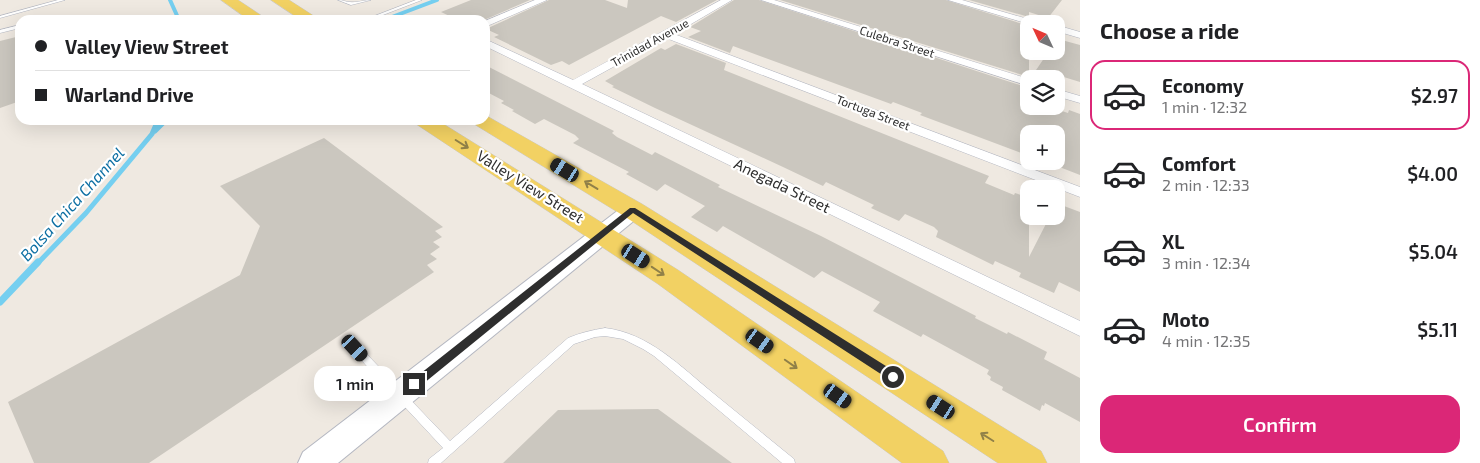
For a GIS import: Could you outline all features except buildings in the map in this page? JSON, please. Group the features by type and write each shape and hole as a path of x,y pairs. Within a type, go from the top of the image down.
{"main road":[{"path":"228,0 252,15"},
{"path":"278,0 304,15"},
{"name":"Valley View Street","path":"431,125 603,234 698,298 932,463"},
{"name":"Valley View Street","path":"489,125 633,210 1029,463"}],"street":[{"path":"490,22 543,0"},
{"name":"Trinidad Avenue","path":"573,85 728,0"},
{"name":"Culebra Street","path":"764,0 1020,80"},
{"path":"952,0 1020,19"},
{"path":"1065,30 1080,34"},
{"name":"Tortuga Street","path":"665,34 1080,192"},
{"name":"Anegada Street","path":"490,44 1080,329"},
{"path":"1065,95 1080,100"},
{"path":"314,463 633,210"}],"lane":[{"path":"0,17 63,0"},
{"path":"340,0 352,4 369,0"},
{"path":"380,15 420,0"},
{"path":"0,32 15,28"},
{"path":"433,463 570,342 587,333 605,331 637,341 657,353 790,463"},
{"path":"355,348 450,448"}],"waterway":[{"name":"Bolsa Chica Channel","path":"170,0 177,15"},
{"path":"397,15 437,0"},
{"name":"Bolsa Chica Channel","path":"37,264 86,213 152,134 156,125"},
{"path":"155,131 161,125"},
{"name":"Bolsa Chica Channel","path":"0,302 38,262"}],"route":[{"path":"414,384 633,210 893,377"}]}
